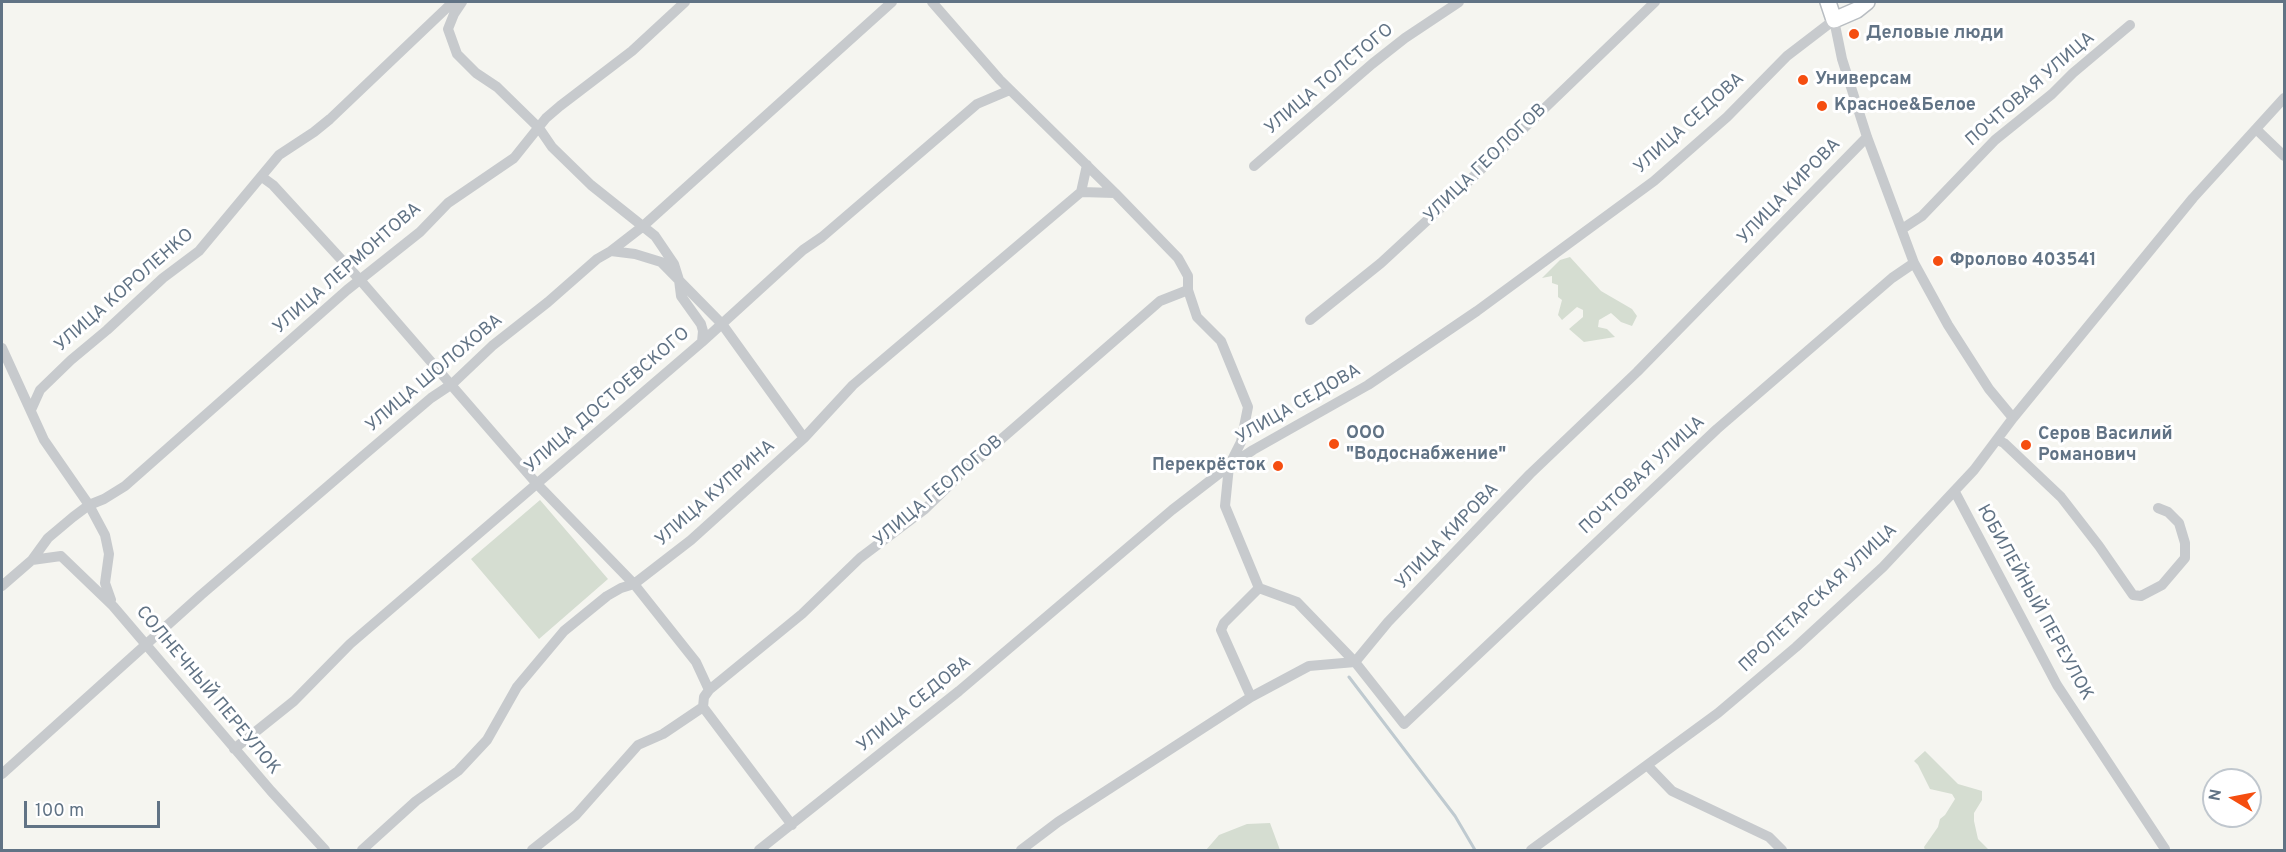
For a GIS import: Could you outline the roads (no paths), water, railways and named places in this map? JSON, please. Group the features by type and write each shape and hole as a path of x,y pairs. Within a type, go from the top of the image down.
{"street":[{"name":"УЛИЦА КОРОЛЕНКО","path":"31,410 40,390 71,360 163,278 199,250 279,155 330,119 453,2"},
{"path":"462,2 448,29 457,54 497,87 539,128 552,147 575,170 655,236 674,264 680,280 681,296 701,324 702,342"},
{"name":"УЛИЦА ЛЕРМОНТОВА","path":"2,586 32,560 48,538 89,505 126,486 347,290 420,232 448,203 514,158 546,118 632,51 685,2"},
{"name":"УЛИЦА ШОЛОХОВА","path":"2,774 201,595 364,455 431,398 452,384 492,346 548,302 597,259 611,251 642,226 892,2"},
{"path":"932,2 1011,90 1178,258 1188,276 1188,290 1197,317 1221,341 1248,407 1241,442 1229,466 1226,506 1259,588 1297,602 1355,662"},
{"name":"УЛИЦА ТОЛСТОГО","path":"1254,166 1372,64 1405,38 1459,2"},
{"name":"УЛИЦА ГЕОЛОГОВ","path":"1311,320 1381,263 1446,203 1654,2"},
{"path":"1828,2 1842,59 1867,136 1914,263 1948,325 1989,389 2013,418"},
{"path":"1834,20 1857,10 1867,2"},
{"name":"УЛИЦА СЕДОВА","path":"759,850 959,692 1172,510 1229,466 1368,385 1477,311 1654,181 1726,117 1787,56 1834,20"},
{"name":"ПОЧТОВАЯ УЛИЦА","path":"1902,229 1922,216 1995,140 2052,94 2073,73 2130,25"},
{"name":"УЛИЦА ДОСТОЕВСКОГО","path":"234,749 294,701 350,644 702,342 802,250 822,237 977,104 1011,90"},
{"name":"ПРОЛЕТАРСКАЯ УЛИЦА","path":"1531,850 1718,713 1796,647 1883,567 1955,492 2193,198 2284,98"},
{"path":"2256,129 2284,156"},
{"name":"УЛИЦА КИРОВА","path":"1355,662 1388,622 1530,474 1637,372 1867,136"},
{"path":"1087,165 1081,192 1115,193"},
{"path":"262,177 273,185 361,281 537,484 634,584 696,662 709,690 704,698 703,707 792,825"},
{"name":"УЛИЦА КУПРИНА","path":"362,850 416,801 458,771 487,740 517,687 564,630 607,596 634,584 691,540 804,438 853,385 1081,192"},
{"path":"611,251 635,254 661,262 680,280 722,324 804,438"},
{"name":"ПОЧТОВАЯ УЛИЦА","path":"1355,662 1404,724 1717,429 1892,278 1914,263"},
{"name":"УЛИЦА ГЕОЛОГОВ","path":"709,690 802,614 860,558 925,508 1160,301 1188,290"},
{"path":"2,348 45,440 89,505 105,535 109,554 105,583 113,606"},
{"path":"1997,440 2004,443 2061,497 2133,595 2141,596 2162,585 2185,558 2185,543 2179,523 2168,512 2158,508"},
{"path":"1241,442 1244,450 1253,450"},
{"name":"ЮБИЛЕЙНЫЙ ПЕРЕУЛОК","path":"1955,492 2057,685 2164,849"},
{"name":"СОЛНЕЧНЫЙ ПЕРЕУЛОК","path":"32,560 61,556 113,606 234,749 325,850"},
{"path":"1251,697 1221,630 1224,623 1259,588"},
{"path":"1021,850 1058,822 1251,697 1309,666 1355,662"},
{"path":"532,850 576,814 638,745 663,734 703,707"},
{"path":"1647,765 1672,791 1720,816 1769,837 1782,850"}],"waterway":[{"path":"1349,677 1455,816 1475,850"}],"place":[{"name":"Деловые люди","path":"1854,34"},
{"name":"Универсам","path":"1803,80"},
{"name":"Красное&Белое","path":"1822,106"},
{"name":"Фролово 403541","path":"1938,261"},
{"name":"ООО \"Водоснабжение\"","path":"1334,444"},
{"name":"Серов Василий Романович","path":"2026,445"},
{"name":"Перекрёсток","path":"1278,466"}]}
